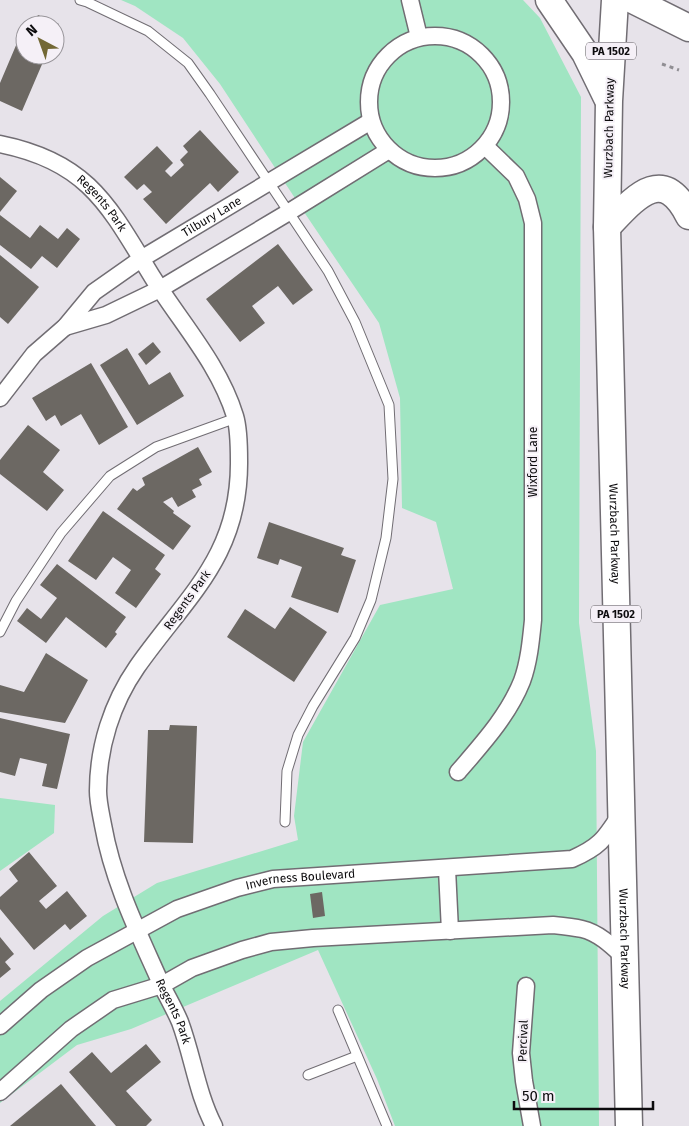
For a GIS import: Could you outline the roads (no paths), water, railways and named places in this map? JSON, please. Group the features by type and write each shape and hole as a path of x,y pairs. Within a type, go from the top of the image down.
{"main road":[{"path":"549,0 585,53 608,101"},
{"name":"Wurzbach Parkway","path":"615,0 608,101 607,227 629,1126"},
{"path":"633,0 689,28"},
{"path":"607,227 641,194 656,189 670,191 678,198 689,216"}],"street":[{"path":"410,0 419,37"},
{"path":"440,35 460,40 478,51 492,67 500,86 502,107 496,128 485,146 468,159 448,167 427,168 407,162 389,150 378,136 371,120 369,100 373,79 380,66 399,46 419,37 440,35"},
{"name":"Tilbury Lane","path":"0,398 34,354 65,327 94,292 141,259 371,120"},
{"name":"Regents Park","path":"0,144 18,147 48,158 76,174 95,190 206,355 224,386 236,418 239,487 231,526 216,560 200,586 136,668 111,717 102,747 98,792 107,850 137,931 180,1022 210,1125"},
{"name":"Wixford Lane","path":"458,772 492,732 509,707 522,680 530,653 534,620 533,223 527,200 516,176 485,146"},
{"name":"Tilbury Lane","path":"65,327 106,315 160,289 389,150"},
{"name":"Inverness Boulevard","path":"0,1026 41,990 87,958 177,909 210,896 273,879 572,860 591,851 606,836 621,813"},
{"path":"447,868 450,931"},
{"path":"0,1092 71,1029 113,1000 162,985 192,968 219,957 271,942 554,925 582,929 602,938 625,958"},
{"name":"Percival","path":"526,986 521,1053 532,1126"}],"lane":[{"path":"80,0 148,31 188,63 328,271 355,322 389,405 393,479 386,538 371,600 356,638 313,706 298,735 287,771 285,822"},
{"path":"0,632 16,601 61,533 110,476 156,447 236,418"},
{"path":"338,1010 387,1126"},
{"path":"308,1075 357,1056"}]}
